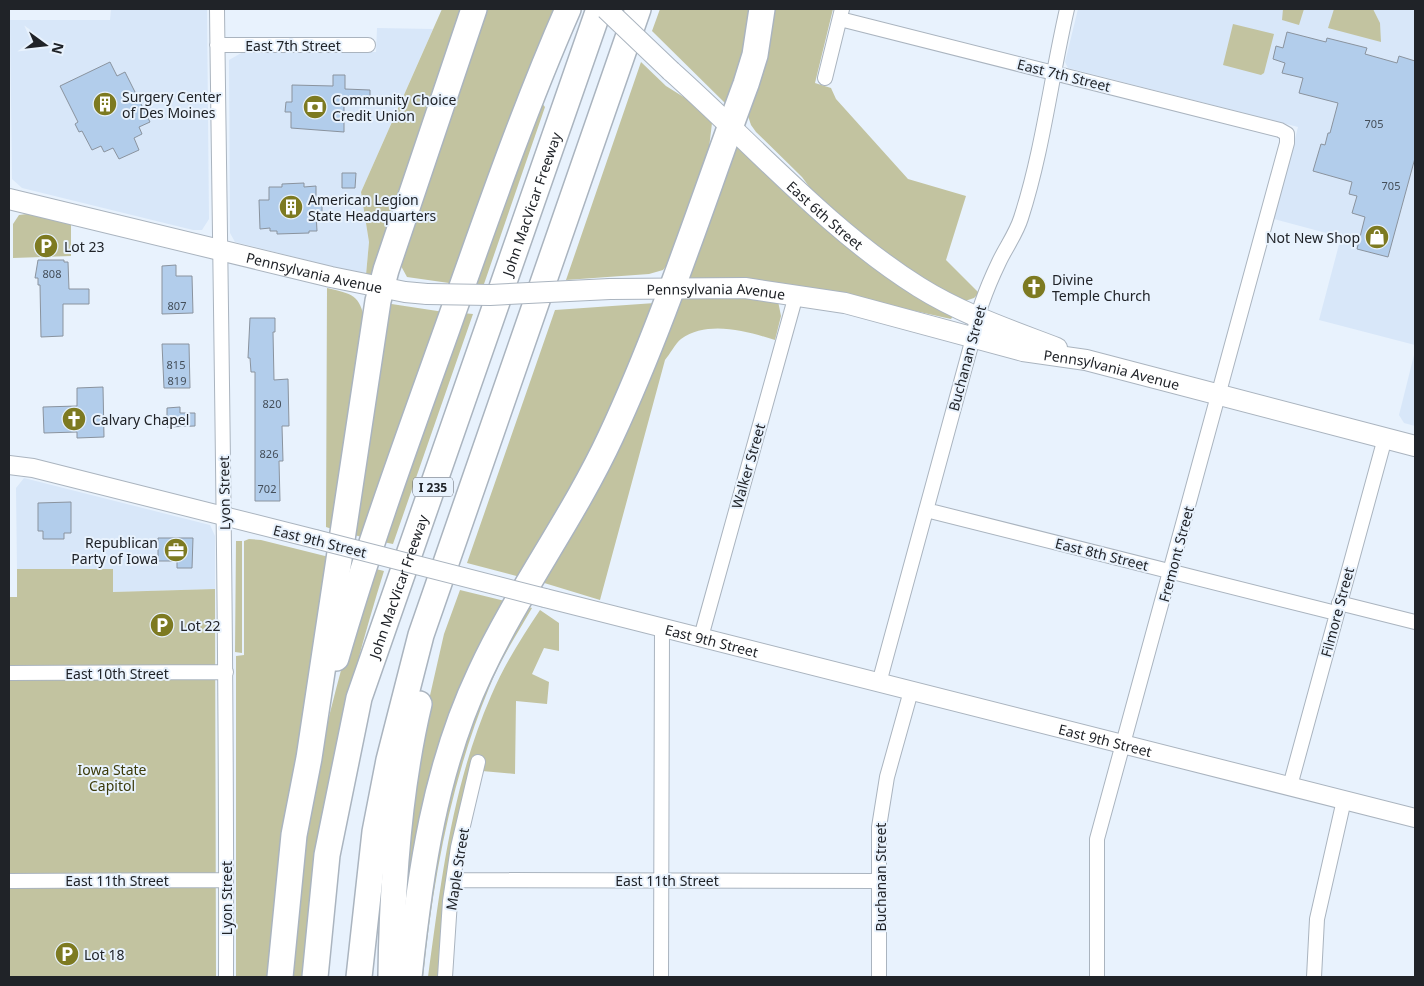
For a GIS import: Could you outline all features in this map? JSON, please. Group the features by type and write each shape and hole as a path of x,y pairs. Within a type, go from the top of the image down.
{"highway":[{"path":"280,977 294,835 309,758 353,454 381,288 474,9"},
{"path":"309,758 348,616 407,441 502,176 568,9"},
{"name":"John MacVicar Freeway","path":"315,977 328,855 359,698 599,9"},
{"name":"I 235","path":"359,977 375,832 406,690 427,618 638,9"},
{"path":"409,977 424,862 434,810 460,720 480,673 504,626 609,440 649,350 755,55 762,9"},
{"path":"391,977 394,874 400,816 415,723 433,645 501,406"}],"main road":[{"name":"East 6th Street","path":"606,9 855,242 920,287 976,317 1086,360"},
{"name":"Pennsylvania Avenue","path":"9,199 219,251 381,288 427,294 490,296 610,289 745,288 854,305 1023,351 1086,360 1415,446"}],"street":[{"name":"Lyon Street","path":"217,9 219,251 225,518 226,977"},
{"name":"Buchanan Street","path":"879,683 973,338 976,317 999,261 1021,218 1053,88 1054,73 1068,9"},
{"name":"East 7th Street","path":"841,14 1054,73 1280,130 1287,134"},
{"path":"825,78 841,14"},
{"name":"East 7th Street","path":"217,45 368,45"},
{"name":"Fremont Street","path":"1096,977 1097,839 1220,395 1287,143 1287,134"},
{"name":"Walker Street","path":"701,637 796,295"},
{"name":"Filmore Street","path":"1290,786 1385,438"},
{"name":"East 9th Street","path":"9,465 38,469 225,518 1415,818"},
{"name":"East 8th Street","path":"926,510 1171,571 1338,608 1415,622"},
{"path":"661,977 662,628"},
{"name":"East 10th Street","path":"9,673 226,672"},
{"name":"Buchanan Street","path":"879,977 878,826 887,777 911,690"},
{"name":"Maple Street","path":"445,977 450,901 455,880 458,847 478,762"},
{"path":"1314,977 1317,919 1344,800"},
{"name":"East 11th Street","path":"9,881 226,880"},
{"name":"East 11th Street","path":"455,880 879,881"}],"shaded area":[{"path":"111,9 207,9 209,219 202,230 193,230 22,188 12,179 10,20 110,20"},
{"path":"1078,9 1415,9 1415,345 1319,320 1341,237 1274,219 1298,127 1068,68 1065,62"},
{"path":"377,28 433,29 361,192 369,242 366,275 235,242 230,233 229,60 243,52 376,52"},
{"path":"1415,351 1415,426 1404,423 1399,415"},
{"path":"24,478 210,525 215,536 215,589 113,592 113,569 17,569 16,488"}],"green space":[{"path":"442,9 467,9 377,276 366,275 369,242 361,192"},
{"path":"485,9 560,9 456,284 407,277 401,266 402,256"},
{"path":"660,9 751,9 746,41 727,105 652,31"},
{"path":"770,9 833,9 815,83 831,88 836,99 908,179 966,196 946,260 979,293 974,298 965,301 939,290 897,265 819,200 802,177 751,125 747,113"},
{"path":"1283,9 1304,9 1299,25 1282,20"},
{"path":"1334,9 1373,9 1380,23 1381,42 1328,28"},
{"path":"1233,24 1274,34 1264,73 1261,75 1223,65"},
{"path":"641,62 666,86 698,106 712,123 709,148 689,202 685,229 674,256 663,270 649,274 566,280"},
{"path":"541,102 545,107 484,284 472,284"},
{"path":"734,142 953,316 951,319 866,300 686,281"},
{"name":"Lot 23","path":"27,214 71,224 71,256 13,258 13,224 19,215"},
{"path":"327,288 354,297 360,306 365,322 335,530 326,527"},
{"path":"685,297 747,297 778,301 781,316 775,340 752,333 715,329 692,333 679,341 665,360 600,600 541,582 675,305"},
{"path":"385,303 444,312 366,538 350,534"},
{"path":"655,303 620,395 524,578 467,563 555,310"},
{"path":"462,313 473,314 393,544 383,542"},
{"path":"249,539 261,540 333,558 271,977 236,977 236,656 244,655 244,541"},
{"path":"236,541 242,541 242,653 235,652"},
{"path":"372,568 384,571 355,671 332,772 314,874 304,977 291,977 299,878 321,751 349,641"},
{"name":"Iowa State Capitol","path":"17,569 113,569 113,592 215,589 216,977 9,977 9,597 17,597"},
{"path":"460,590 509,602 400,928 421,735 444,634"},
{"path":"525,606 532,608 493,678 464,758 438,867 423,977 416,977 439,819 486,679"},
{"path":"540,610 559,623 559,651 544,648 532,674 549,682 547,704 516,701 515,774 482,771 483,760 473,756 454,838 443,921 440,977 428,977 443,870 457,799 467,764 496,685"}],"building":[{"path":"1287,32 1326,42 1327,38 1367,48 1365,54 1397,63 1399,56 1415,61 1415,158 1388,257 1357,249 1365,217 1352,213 1357,196 1349,194 1352,182 1313,171 1321,144 1325,145 1328,133 1330,133 1338,103 1299,93 1303,78 1282,73 1285,63 1273,59 1276,46 1283,48"},
{"name":"Surgery Center of Des Moines","path":"110,62 117,76 125,72 150,122 139,127 142,134 134,138 139,150 119,159 113,148 104,152 101,146 92,150 82,131 79,132 75,124 78,122 60,86"},
{"name":"Community Choice Credit Union","path":"333,75 345,75 345,89 370,90 370,103 344,103 344,132 291,128 291,112 285,112 286,102 292,102 292,85 333,86"},
{"path":"342,173 356,173 355,188 342,188"},
{"name":"American Legion State Headquarters","path":"304,183 304,187 316,186 316,200 322,200 322,213 316,213 317,231 277,234 277,231 270,231 270,228 260,229 259,200 269,200 269,187 282,187 282,184"},
{"path":"38,260 64,260 64,262 68,262 69,289 89,289 89,304 63,304 63,336 41,337 40,285 38,285 38,278 35,278"},
{"path":"176,265 176,276 192,276 193,313 162,314 162,266"},
{"path":"250,318 275,318 275,332 273,332 274,380 288,379 289,426 282,426 283,461 279,461 280,501 255,501 255,372 251,372 250,358 248,358"},
{"path":"162,344 189,344 190,388 164,388"},
{"name":"Calvary Chapel","path":"103,387 104,437 77,438 77,432 44,433 43,407 77,406 77,388"},
{"path":"180,407 180,413 195,413 195,426 167,427 167,408"},
{"path":"71,502 71,533 64,533 64,539 43,539 43,531 38,531 38,503"},
{"name":"Republican Party of Iowa","path":"158,538 193,538 192,568 177,568 177,561 158,561"}],"place":[{"name":"Surgery Center of Des Moines","path":"105,104"},
{"name":"Community Choice Credit Union","path":"315,107"},
{"name":"American Legion State Headquarters","path":"291,207"},
{"name":"Not New Shop","path":"1377,237"},
{"name":"Lot 23","path":"46,246"},
{"name":"Divine Temple Church","path":"1034,287"},
{"name":"Calvary Chapel","path":"74,419"},
{"name":"Republican Party of Iowa","path":"176,550"},
{"name":"Lot 22","path":"162,625"},
{"name":"Lot 18","path":"67,954"}]}
